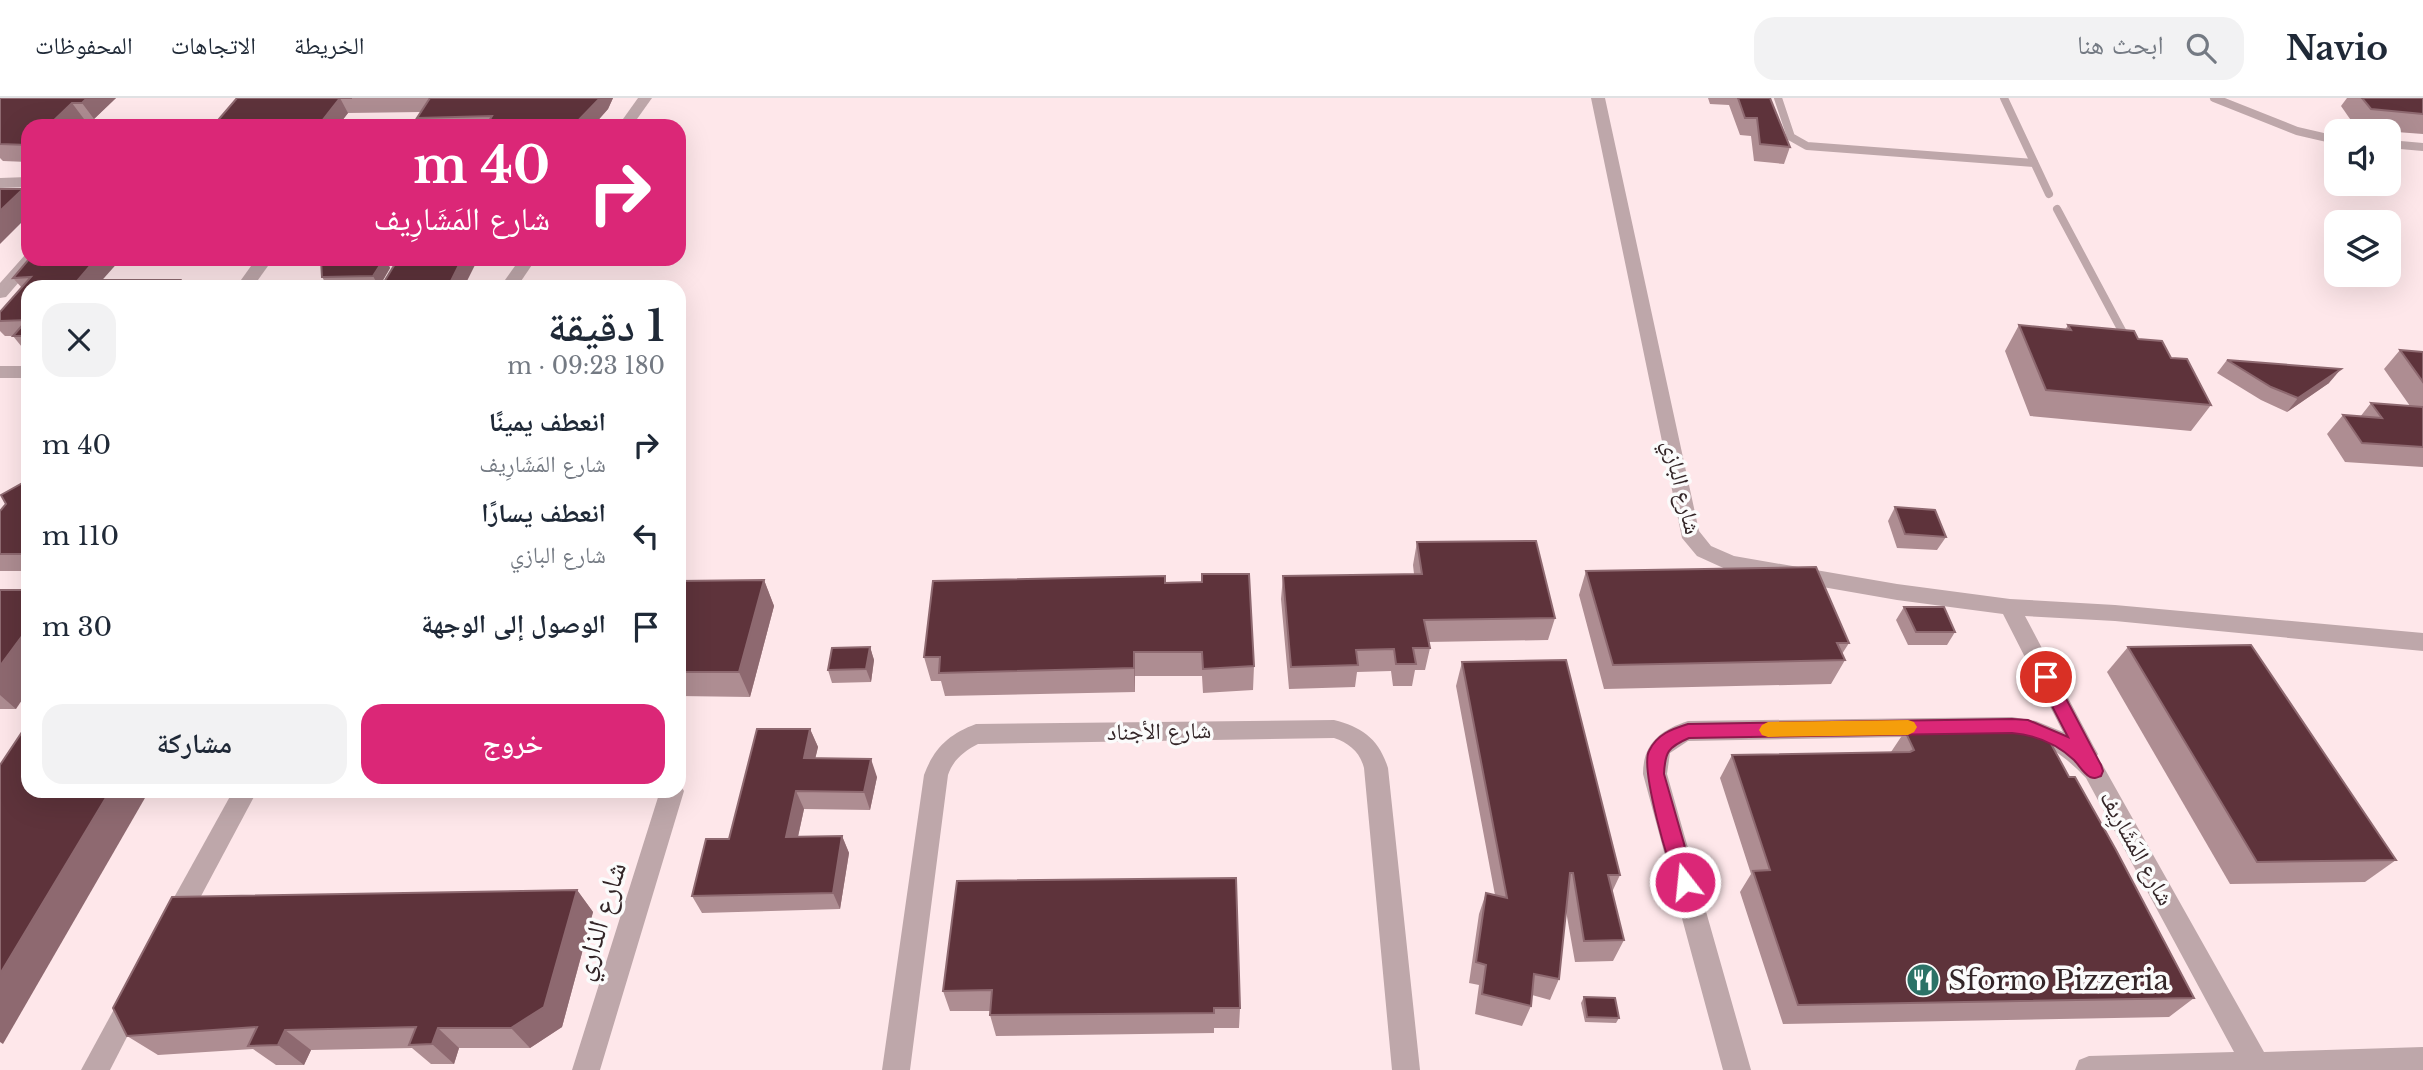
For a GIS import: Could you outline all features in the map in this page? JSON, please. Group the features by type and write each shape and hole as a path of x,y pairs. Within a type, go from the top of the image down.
{"street":[{"path":"630,119 645,98"},
{"name":"شارع البازي","path":"1598,98 1689,533 1695,543 1716,558 1730,563 1897,592 2010,607 2115,613 2423,642"},
{"path":"0,183 21,182"},
{"path":"0,293 25,266"},
{"path":"0,372 21,372"},
{"path":"2010,607 2094,771"},
{"name":"شارع المَشَارِيف","path":"1737,1070 1655,774 1656,754 1668,739 1688,731 2020,726 2041,731 2066,744 2094,771 2256,1065"},
{"name":"شارع الأجناد","path":"897,1070 936,775 939,764 953,746 976,734 1335,729 1359,738 1374,756 1406,1070"},
{"path":"161,947 241,798"},
{"name":"شارع الذاري","path":"586,1070 669,798"},
{"path":"95,1070 148,971"},
{"path":"2089,1070 2423,1061"}],"lane":[{"path":"1778,98 1791,138 1807,146 2034,163"},
{"path":"2004,98 2049,194"},
{"path":"2214,98 2298,131 2324,137"},
{"path":"2401,145 2423,147"},
{"path":"2057,209 2131,347"}],"building":[{"path":"0,98 87,98 82,103 72,103 55,119 21,119 21,145 0,144"},
{"path":"237,98 340,98 324,119 219,119"},
{"path":"430,98 600,98 580,119 490,119 492,116 417,118"},
{"path":"1738,98 1770,98 1790,147 1760,144 1757,118 1745,118"},
{"path":"2362,98 2423,98 2423,114 2371,109"},
{"path":"0,189 21,189 21,191 0,211"},
{"path":"23,266 90,266 78,280 13,278"},
{"path":"321,266 379,266 373,276 322,277"},
{"path":"394,266 458,266 452,280 385,280"},
{"path":"21,288 21,320 0,321 0,312"},
{"path":"2019,325 2071,330 2068,325 2134,331 2138,339 2162,341 2171,358 2187,359 2211,405 2046,390"},
{"path":"21,327 21,336 13,336"},
{"path":"2400,350 2423,352 2423,382"},
{"path":"2227,360 2341,369 2298,398 2271,387"},
{"path":"2371,403 2423,407 2423,447 2362,443 2343,415 2382,418"},
{"path":"21,484 21,554 0,554 0,511 6,504 1,495"},
{"path":"1895,507 1935,510 1946,537 1905,534"},
{"path":"1536,541 1555,618 1424,620 1430,648 1413,648 1416,664 1396,664 1394,649 1356,650 1358,665 1291,667 1283,576 1422,574 1417,542"},
{"path":"1816,567 1849,643 1837,643 1845,660 1613,665 1586,571"},
{"path":"1202,574 1249,574 1254,666 1203,669 1202,652 1134,652 1134,668 939,673 940,657 924,657 933,581 1165,576 1165,583 1202,582"},
{"path":"764,580 739,672 686,672 686,581"},
{"path":"0,590 21,590 21,638 0,666"},
{"path":"1904,607 1944,607 1955,632 1916,632"},
{"path":"2251,645 2396,860 2257,862 2128,647"},
{"path":"870,647 866,669 828,670 832,648"},
{"path":"1566,660 1620,875 1608,875 1624,940 1584,941 1573,873 1570,873 1559,979 1534,974 1531,1006 1482,994 1486,965 1476,962 1486,893 1507,898 1462,662"},
{"path":"2000,727 2001,730 2043,729 2069,777 2075,777 2116,850 2194,998 1798,1005 1753,871 1770,870 1732,755 1910,752 1914,750 1905,731"},
{"path":"757,729 810,729 804,758 871,759 864,792 796,791 786,837 842,836 833,893 692,896 706,839 729,839"},
{"path":"21,734 21,798 106,798 0,974 0,765"},
{"path":"1236,878 1240,1008 1214,1008 1214,1013 990,1015 992,990 943,991 957,881"},
{"path":"577,890 544,1007 511,1028 438,1028 432,1044 409,1045 416,1027 285,1030 278,1045 248,1046 257,1027 127,1036 113,1008 172,897"},
{"path":"1584,997 1615,998 1619,1018 1587,1017"}],"slow traffic":[{"path":"1768,730 1908,727"}],"place":[{"name":"Sforno Pizzeria","path":"1923,980"}],"route":[{"path":"1685,882 1655,774 1656,754 1668,739 1688,731 2028,727 2066,744 2080,754 2094,771 2046,677"}]}
